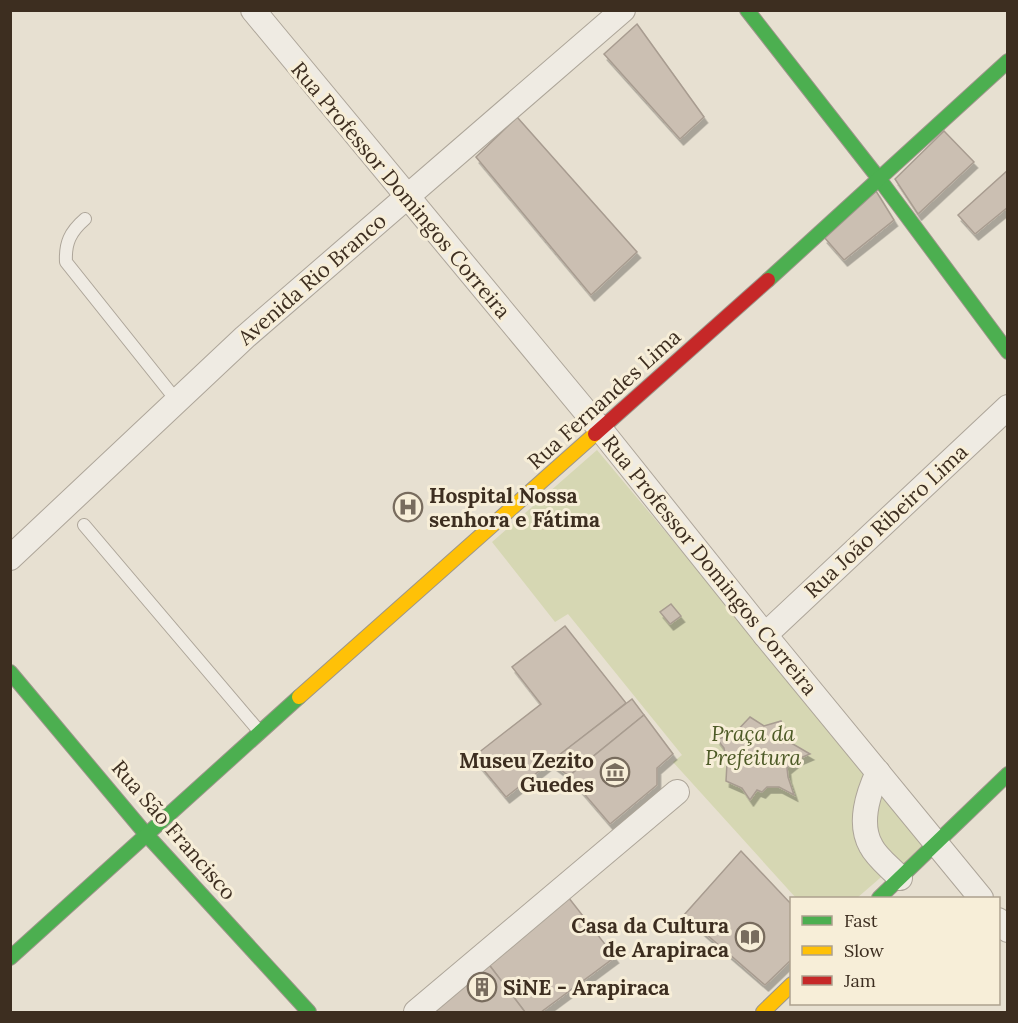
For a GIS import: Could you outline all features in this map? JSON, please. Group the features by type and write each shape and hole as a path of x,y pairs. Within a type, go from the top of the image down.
{"street":[{"name":"Rua Professor Domingos Correira","path":"253,10 601,430 765,635 980,897"},
{"name":"Avenida Rio Branco","path":"10,558 245,337 623,10"},
{"path":"747,10 880,180 1008,352"},
{"name":"Rua Fernandes Lima","path":"10,958 145,833 880,180 1008,61"},
{"name":"Rua João Ribeiro Lima","path":"765,635 1008,407"},
{"name":"Rua São Francisco","path":"10,672 145,833 309,1012"},
{"path":"878,772 869,793 865,826 871,847 900,878"},
{"path":"880,897 1008,774"},
{"path":"416,1012 677,792"},
{"path":"763,1012 790,986"}],"lane":[{"path":"85,219 78,225 65,246 66,262 177,401"},
{"path":"84,525 260,732"}],"green space":[{"name":"Praça da Prefeitura","path":"597,450 865,770 887,872 858,897 795,897 673,762 682,755 568,614 555,622 492,542"},
{"path":"878,772 936,843 900,878 871,847"}],"building":[{"path":"637,24 704,117 680,139 604,54"},
{"path":"517,117 637,252 591,295 476,157"},
{"path":"944,131 974,162 918,214 895,179"},
{"path":"1008,170 1008,207 975,234 958,215"},
{"path":"876,191 894,220 844,260 824,237"},
{"path":"671,604 681,616 670,624 660,612"},
{"path":"565,626 626,703 506,797 473,757 541,704 512,667"},
{"path":"632,699 644,715 569,776 550,762"},
{"name":"Museu Zezito Guedes","path":"644,715 673,754 657,768 657,785 610,824 569,776"},
{"path":"750,717 764,726 781,721 786,740 810,754 798,759 787,768 794,795 779,787 767,787 762,792 757,790 750,800 742,788 726,781 727,763 724,748 717,739 733,735"},
{"name":"Casa da Cultura de Arapiraca","path":"741,851 790,903 790,961 765,985 684,915"},
{"path":"565,893 615,957 541,1012 525,1012 487,962"},
{"name":"SiNE - Arapiraca","path":"487,962 525,1012 428,1012"}],"traffic: fast":[{"path":"747,10 880,180 1008,352"},
{"path":"768,280 1008,61"},
{"path":"10,672 145,833 309,1012"},
{"path":"10,958 299,697"},
{"path":"880,897 1008,774"}],"traffic: slow":[{"path":"299,697 595,434"},
{"path":"763,1012 790,986"}],"traffic: jam":[{"path":"595,434 768,280"}],"place":[{"name":"Hospital Nossa senhora e Fátima","path":"408,507"},
{"name":"Museu Zezito Guedes","path":"615,772"},
{"name":"Casa da Cultura de Arapiraca","path":"750,937"},
{"name":"SiNE - Arapiraca","path":"482,987"}]}
